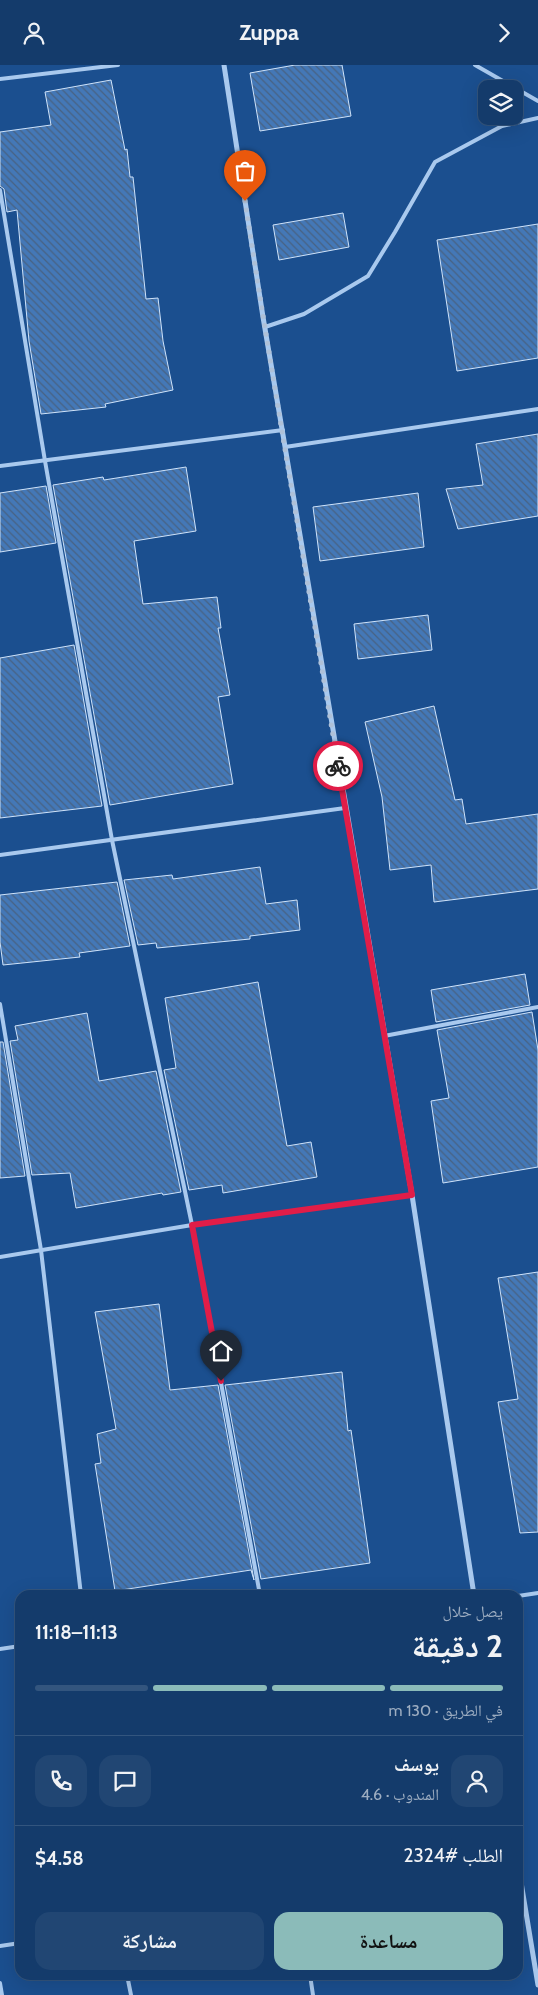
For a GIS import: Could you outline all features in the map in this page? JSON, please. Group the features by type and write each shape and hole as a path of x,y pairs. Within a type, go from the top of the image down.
{"street":[{"path":"224,65 265,327 345,808 412,1195 473,1590"},
{"path":"523,1894 538,1985"}],"lane":[{"path":"0,79 118,65"},
{"path":"474,65 538,101"},
{"path":"265,327 304,314 368,276 435,162 502,126 538,118"},
{"path":"0,190 45,461 112,840 192,1225 259,1590"},
{"path":"286,447 538,409"},
{"path":"0,466 283,430"},
{"path":"0,855 345,808"},
{"path":"0,1004 41,1251 80,1590"},
{"path":"384,1036 538,1007"},
{"path":"0,1257 192,1225 412,1195"},
{"path":"523,1595 538,1593"},
{"path":"0,1649 15,1647"},
{"path":"0,1946 15,1944"},
{"path":"128,1980 131,1995"},
{"path":"311,1980 313,1995"},
{"path":"0,1983 2,1995"}],"building":[{"path":"295,65 342,65 351,116 260,131 250,73"},
{"path":"111,80 125,150 127,149 130,177 133,177 146,299 158,298 163,341 173,390 105,404 106,407 41,414 29,341 17,210 7,212 4,189 0,186 0,132 51,125 45,92"},
{"path":"343,213 349,247 279,260 273,225"},
{"path":"538,224 538,358 457,371 437,240"},
{"path":"538,434 538,516 458,529 446,489 483,485 476,444"},
{"path":"186,467 196,531 134,541 143,604 217,597 221,628 218,628 230,695 218,697 233,784 110,805 53,485 103,477 104,480"},
{"path":"46,486 56,543 0,552 0,493"},
{"path":"418,493 424,547 320,561 313,507"},
{"path":"428,615 432,650 358,659 354,624"},
{"path":"74,645 102,806 0,818 0,658"},
{"path":"434,706 455,800 462,799 466,824 538,814 538,889 434,902 431,865 390,870 382,797 365,722"},
{"path":"260,867 266,904 297,900 300,930 250,936 250,939 157,948 156,943 138,945 124,880 172,875 173,879"},
{"path":"117,882 130,946 79,953 80,957 3,965 0,942 0,895"},
{"path":"525,974 530,1005 436,1022 431,990"},
{"path":"258,982 287,1146 311,1142 317,1177 223,1193 222,1185 189,1190 164,1070 176,1068 165,998"},
{"path":"532,1012 538,1050 538,1167 443,1183 431,1101 449,1098 437,1030"},
{"path":"87,1013 99,1081 156,1071 181,1192 163,1195 162,1193 76,1208 70,1173 32,1175 10,1041 18,1040 15,1026"},
{"path":"0,1042 3,1042 25,1176 0,1178"},
{"path":"538,1272 538,1532 520,1533 498,1402 518,1399 498,1278"},
{"path":"159,1304 170,1390 218,1385 254,1580 251,1570 115,1590 95,1464 101,1463 97,1434 116,1429 95,1312"},
{"path":"342,1372 348,1431 351,1430 370,1563 261,1579 225,1385"}],"way so far":[{"path":"245,201 262,317 283,430 338,766"}],"route":[{"path":"221,1381 192,1225 412,1195 338,766"}]}
